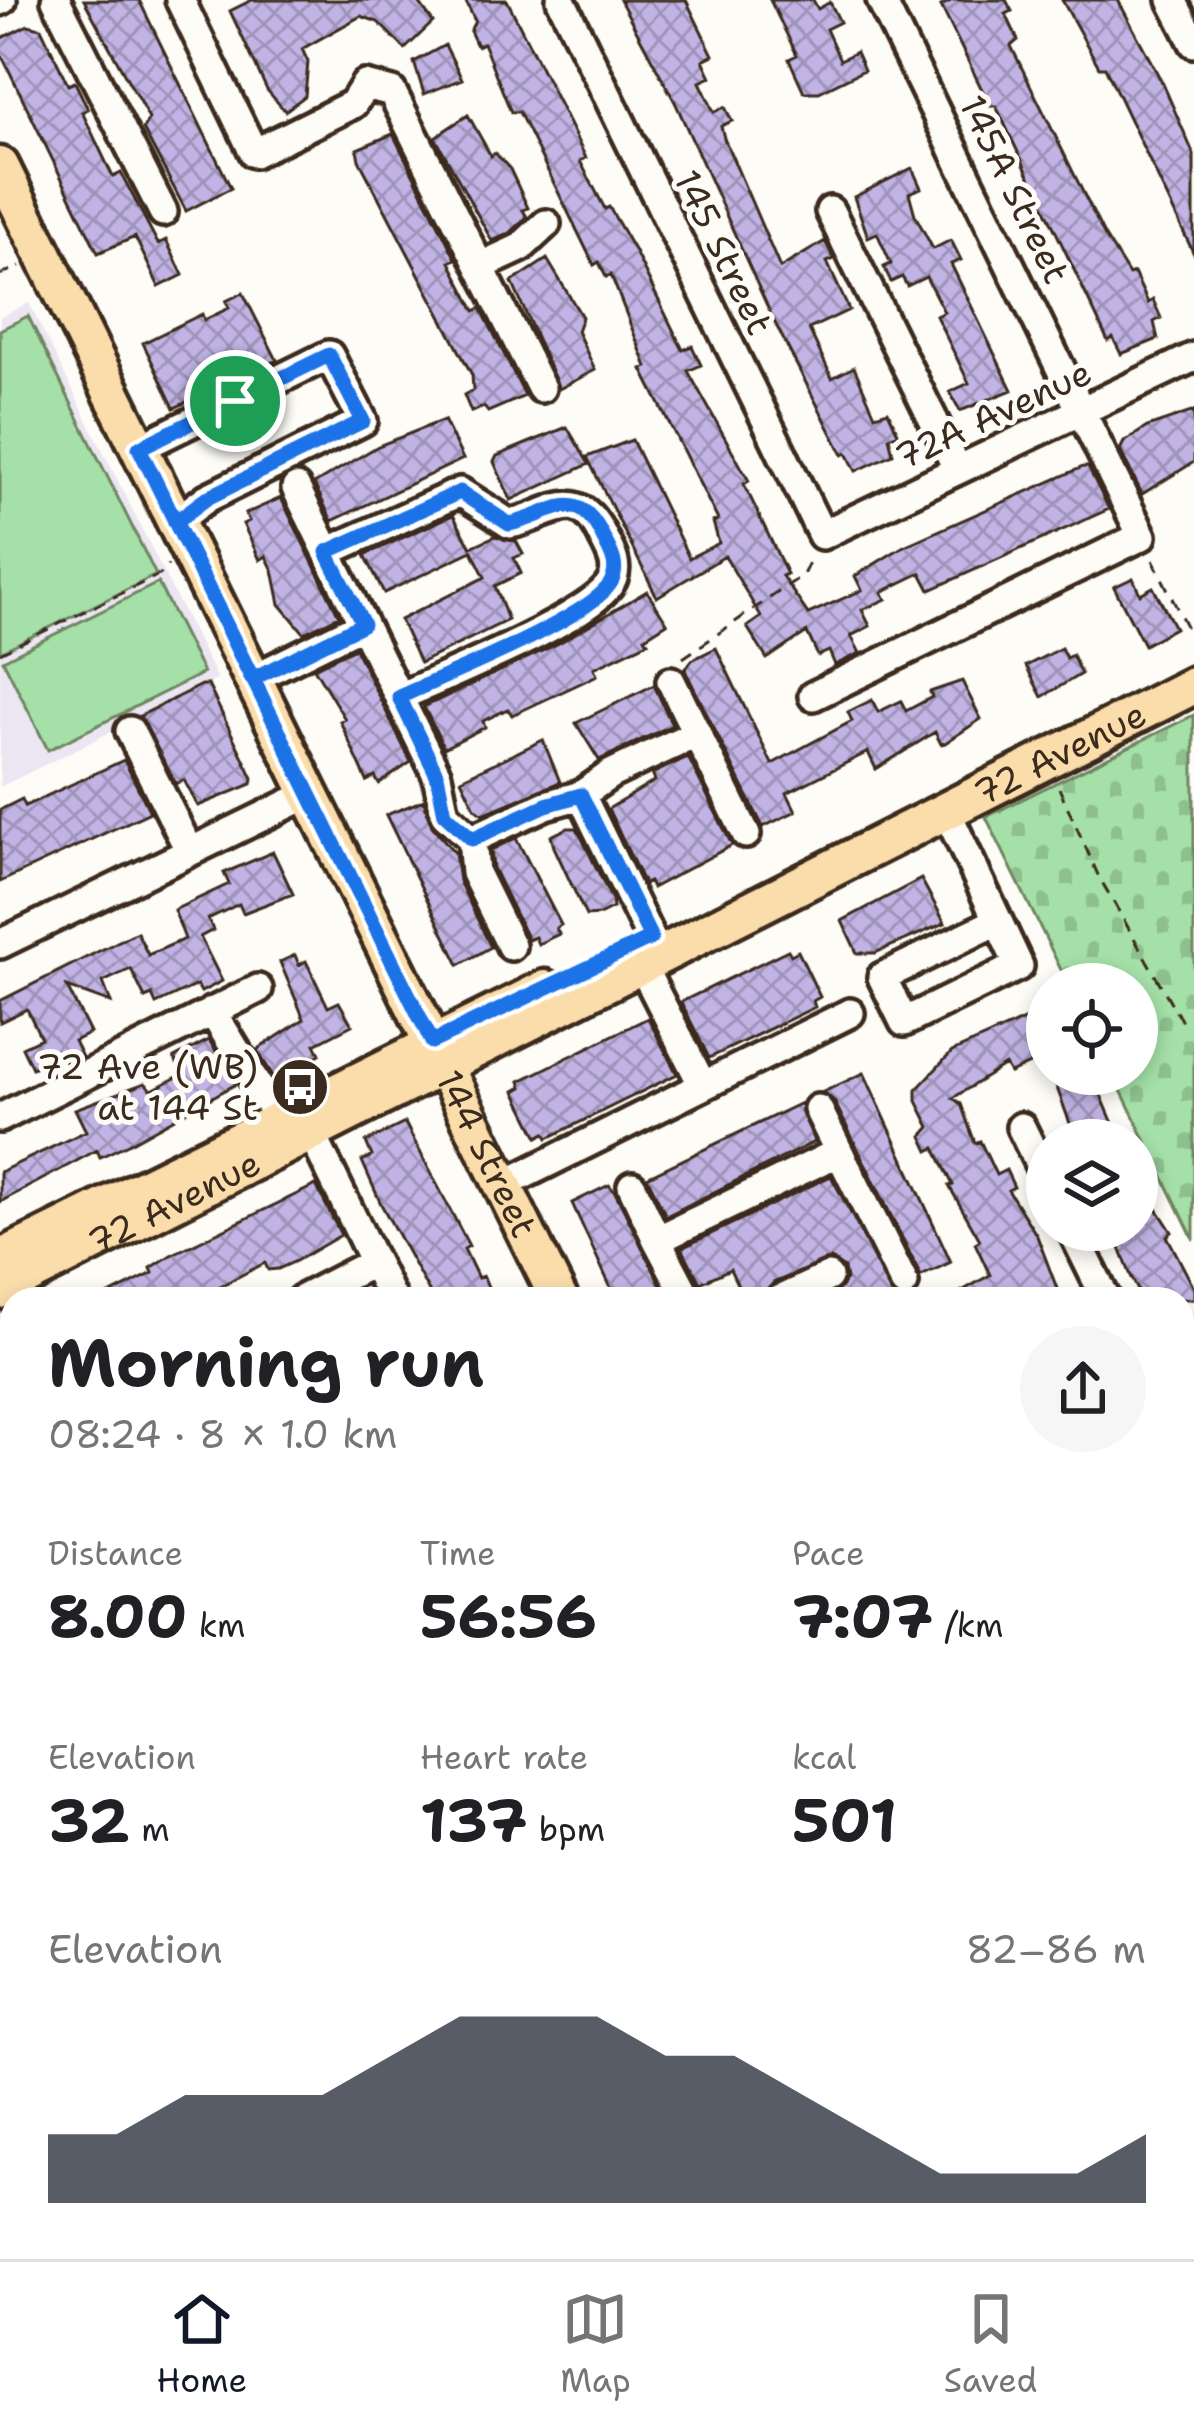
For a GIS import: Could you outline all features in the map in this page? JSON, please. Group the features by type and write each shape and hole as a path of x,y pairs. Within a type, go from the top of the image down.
{"main road":[{"name":"144 Street","path":"4,183 553,1287"},
{"name":"72 Avenue","path":"5,1287 295,1126 1194,685"},
{"name":"72 Avenue","path":"0,1259 295,1126"}],"street":[{"path":"56,0 163,212"},
{"path":"180,0 254,153 353,104 365,85 392,92 541,388"},
{"name":"145 Street","path":"561,0 816,546"},
{"name":"145A Street","path":"881,0 1142,536"},
{"path":"1172,0 1194,43"},
{"path":"830,211 958,470"},
{"path":"481,266 520,248 546,224"},
{"path":"139,448 329,355 363,421 207,498 175,522"},
{"name":"72A Avenue","path":"816,546 958,470 1194,357"},
{"path":"296,488 437,775 445,814 472,839 475,873 511,946"},
{"path":"327,552 460,492 509,524 560,505 574,505 593,518 614,560 615,575 604,593 549,628 399,697"},
{"path":"813,696 1142,536"},
{"path":"252,679 363,624"},
{"path":"671,681 693,735 746,834"},
{"path":"130,731 190,852"},
{"path":"472,839 546,805 581,795 611,774 693,735"},
{"path":"0,944 309,794"},
{"path":"581,795 703,1086"},
{"path":"935,813 998,921 1019,965 904,1022 882,977 998,921"},
{"path":"0,1118 258,989"},
{"path":"212,1011 295,1126 386,1287"},
{"path":"503,1185 850,1013"},
{"path":"818,1109 904,1283"},
{"path":"1021,1127 1026,1137"},
{"path":"657,1240 839,1152"},
{"path":"632,1186 682,1287"},
{"path":"1082,1251 1100,1287"},
{"path":"325,1287 374,1262"},
{"path":"807,1287 828,1277"}],"path":[{"path":"0,275 20,266"},
{"path":"1142,536 1194,642"},
{"path":"671,681 667,669 803,575 816,546"},
{"path":"0,652 161,574"},
{"path":"1053,775 1098,874 1185,1027"}],"shaded area":[{"path":"29,303 217,679 0,787 0,317"}],"green space":[{"path":"28,316 156,575 0,652 0,330"},
{"path":"158,583 203,673 48,750 3,660"},
{"path":"1194,715 1194,1240 1158,1166 1158,1119 1135,1119 1123,1095 1158,1095 1158,963 1058,963 986,817"}],"building":[{"path":"84,0 139,0 231,188 186,211 143,129 149,119"},
{"path":"252,0 417,0 433,22 405,49 378,22 361,16 302,49 308,62 305,96 285,111 267,90 230,11"},
{"path":"465,0 507,0 586,158 580,161 605,209 609,207 634,250 683,350 692,346 701,365 688,371 749,481 744,484 787,574 782,576 808,614 862,590 855,576 904,546 1083,467 1088,467 1109,509 930,590 921,573 882,592 886,599 862,610 870,626 851,636 860,653 835,665 829,651 818,656 807,632 767,659 747,627 761,617 725,556 657,597 587,457 632,440 689,558 719,543 713,522 718,520 642,369 647,367 611,275 606,277 599,262 594,265 519,112 511,112 483,43 477,46 470,31 475,21"},
{"path":"620,0 686,0 713,55 703,60 711,77 700,82 714,112 725,107 732,121 721,126 724,138 780,268 825,241 834,259 827,262 849,310 809,329 832,378 854,367 875,415 888,411 898,433 889,437 893,454 856,471 847,453 843,455 774,321 675,102"},
{"path":"770,0 813,0 818,9 830,2 840,22 826,29 840,60 856,52 864,70 819,92 804,92 789,59 797,55"},
{"path":"953,0 1006,0 1012,11 1006,14 1018,40 1011,46 1104,235 1129,275 1134,273 1148,303 1153,300 1161,318 1154,322 1158,339 1121,354 1113,338 1108,341 996,106 990,106 941,6"},
{"path":"1062,0 1118,0 1163,84 1194,155 1194,254 1105,67 1099,67"},
{"path":"28,25 41,28 68,85 75,82 88,109 82,112 113,177 121,173 158,244 166,240 183,275 159,287 135,237 98,253 0,52 0,39"},
{"path":"445,45 462,79 424,94 414,62"},
{"path":"468,115 491,156 495,153 510,169 528,208 523,210 527,217 510,233 492,241 435,137"},
{"path":"393,134 456,259 450,262 475,311 481,308 525,396 488,412 484,407 471,412 464,395 473,390 472,375 359,160 357,149"},
{"path":"912,168 921,188 909,193 915,215 933,249 951,240 961,260 951,264 1012,390 960,411 950,392 969,383 936,316 944,312 926,277 907,286 902,277 891,282 884,267 891,264 877,233 868,237 854,197"},
{"path":"547,259 582,317 577,331 595,370 559,389 512,282"},
{"path":"243,293 277,360 174,408 143,343 202,314 204,320 229,308 226,301"},
{"path":"1194,411 1194,462 1142,494 1120,450 1124,442 1147,427"},
{"path":"444,420 463,459 332,521 314,484 378,446"},
{"path":"567,427 589,464 511,500 494,462 497,456"},
{"path":"281,498 339,616 304,633 280,604 273,570 266,556 260,560 243,524 249,521 245,514"},
{"path":"453,515 471,547 495,536 516,541 523,554 514,558 521,573 495,586 508,620 420,663 400,620 485,577 472,551 384,593 365,555"},
{"path":"1133,578 1140,594 1153,587 1175,628 1144,645 1114,587"},
{"path":"647,591 667,623 645,637 648,642 594,668 597,675 583,682 512,715 508,709 483,721 485,727 444,748 424,707 559,643"},
{"path":"355,648 411,762 379,784 375,777 367,781 340,721 345,719 314,668"},
{"path":"716,648 772,764 852,721 848,712 872,700 878,712 901,701 906,711 932,697 930,692 962,681 981,719 945,743 941,744 935,732 876,769 868,752 787,793 796,811 763,827 685,670 692,660"},
{"path":"1061,648 1066,658 1072,655 1081,674 1042,697 1026,666"},
{"path":"208,685 253,778 252,784 198,806 184,780 176,784 140,716"},
{"path":"654,685 672,725 599,760 576,723"},
{"path":"543,740 560,782 483,814 475,808 461,779"},
{"path":"688,757 732,845 652,888 649,882 644,884 608,809 655,781 652,774"},
{"path":"124,760 150,812 0,882 0,810 22,799 25,806"},
{"path":"424,800 432,826 455,853 459,881 491,947 459,965 386,815"},
{"path":"577,828 612,900 613,908 599,915 586,916 554,847 551,836"},
{"path":"516,838 561,925 556,928 559,934 538,944 535,937 528,940 493,868 491,850"},
{"path":"273,852 293,894 243,913 239,904 208,919 213,930 200,937 222,981 201,992 197,985 156,1004 152,995 145,998 131,969 103,982 111,1003 67,987 90,1033 74,1041 82,1057 67,1065 61,1054 32,1068 22,1047 41,1038 27,1009 0,1022 0,1001 137,932 148,955 185,939 174,910 229,884 224,873"},
{"path":"921,879 945,923 875,953 857,953 842,921"},
{"path":"788,950 791,955 798,951 820,997 813,1001 815,1007 709,1058 681,1002"},
{"path":"295,955 299,965 306,961 328,1007 339,1002 352,1025 315,1044 320,1054 276,1081 257,1050 304,1019 280,962"},
{"path":"648,1018 677,1074 548,1138 545,1133 538,1137 515,1091 522,1087 520,1081"},
{"path":"1026,1019 1026,1066 1010,1073 1005,1065 953,1098 961,1104 975,1143 980,1141 996,1175 1006,1170 1014,1187 1008,1190 1026,1219 1026,1251 1043,1251 1056,1287 969,1287 990,1275 975,1243 980,1240 949,1186 953,1185 935,1148 929,1151 922,1136 930,1127 917,1101 917,1089 952,1052"},
{"path":"209,1040 236,1084 128,1144 100,1157 97,1150 0,1202 0,1172 86,1131 75,1109 145,1083 152,1090 183,1074 174,1058"},
{"path":"864,1073 951,1262 921,1276 834,1101 823,1092"},
{"path":"1060,1095 1101,1095 1111,1119 1068,1119"},
{"path":"801,1103 814,1142 666,1216 647,1177"},
{"path":"405,1123 469,1246 464,1249 478,1278 483,1276 488,1287 426,1287 362,1161 372,1156 366,1142"},
{"path":"831,1176 891,1287 838,1287 846,1280 844,1268 831,1259 770,1287 738,1287 730,1269 700,1283 682,1248"},
{"path":"316,1185 341,1235 278,1269 268,1270 265,1263 218,1287 125,1287 153,1273 151,1268"},
{"path":"609,1185 662,1287 610,1287 572,1203"},
{"path":"1158,1210 1193,1287 1136,1287 1121,1251 1158,1251"}],"place":[{"name":"72 Ave (WB) at 144 St","path":"300,1087"}],"route":[{"path":"235,401 139,448 252,679 432,1042 651,938 581,795 546,805 472,839 445,814 437,775 399,697 549,628 604,593 615,575 614,560 593,518 574,505 560,505 509,524 460,492 438,497 327,552 363,624 252,679 175,522 207,498 363,421 329,355 235,401"}]}
